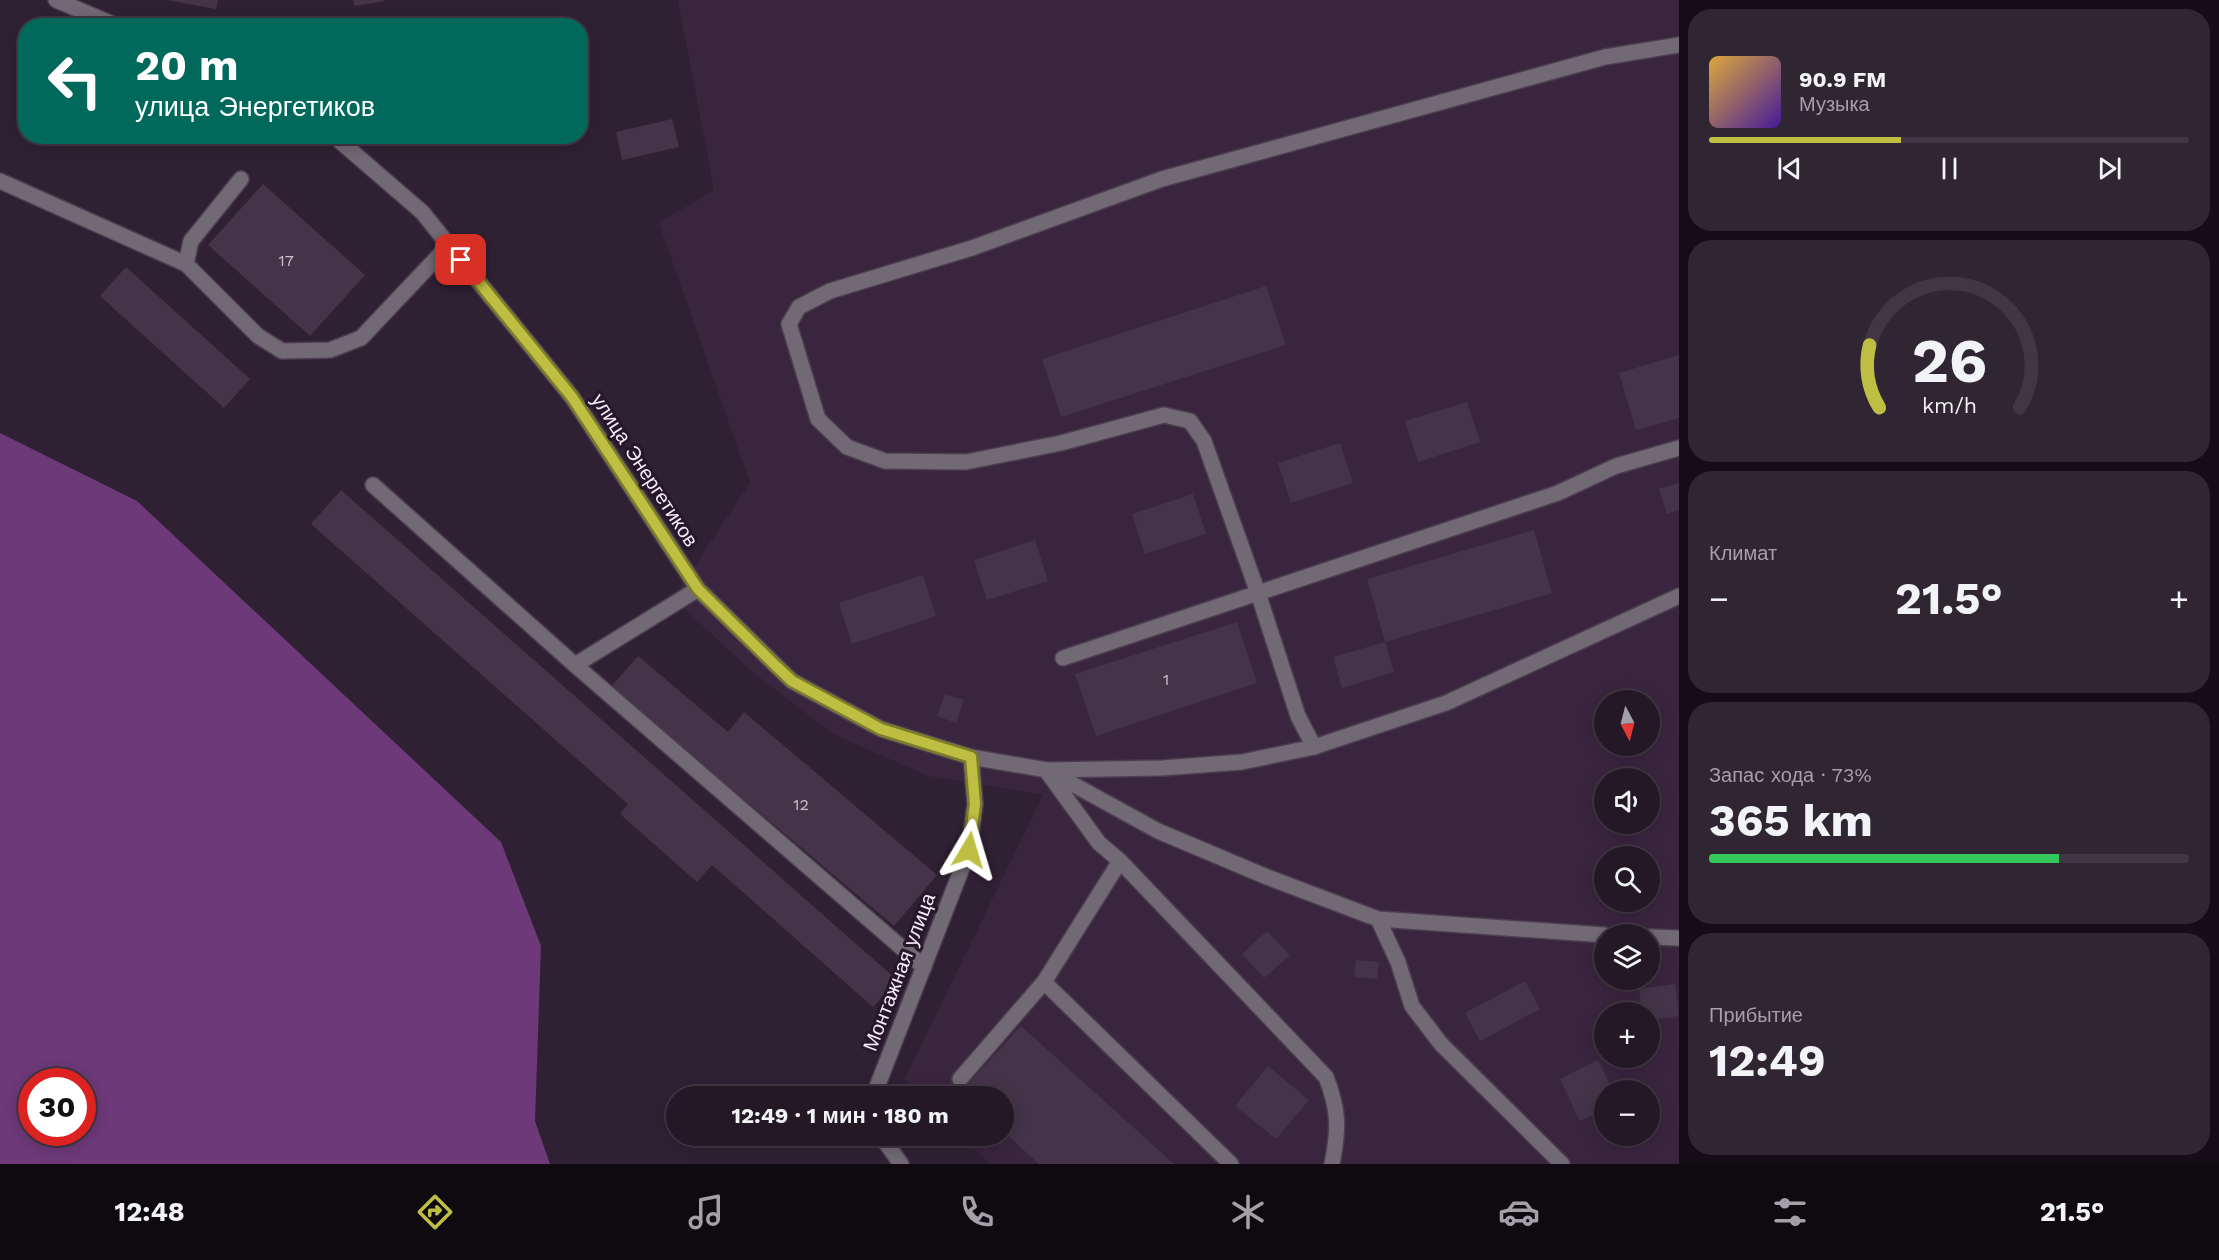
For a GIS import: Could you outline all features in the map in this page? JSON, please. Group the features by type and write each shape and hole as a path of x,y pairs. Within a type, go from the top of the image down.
{"street":[{"path":"56,0 98,18"},
{"path":"1314,747 1298,716 1258,593 1204,441 1190,421 1164,415 1061,443 966,462 885,461 848,447 818,419 789,324 799,307 830,291 972,248 1162,179 1605,57 1679,45"},
{"name":"улица Энергетиков","path":"343,144 422,212 572,397 698,589 792,681 881,729 971,757 1047,770"},
{"path":"186,264 191,241 241,180"},
{"path":"0,181 186,264 258,336 282,351 330,350 362,338 449,246"},
{"path":"1063,658 1558,493 1616,466 1679,448"},
{"path":"373,485 924,967"},
{"path":"575,664 698,589"},
{"path":"1047,770 1162,768 1242,762 1314,747 1446,703 1679,596"},
{"name":"Монтажная улица","path":"877,1086 969,850 975,804 971,757"},
{"path":"1047,770 1099,843 1120,861 1326,1077 1335,1100 1339,1133 1332,1164"},
{"path":"1047,770 1158,831 1267,878 1378,919 1594,934"},
{"path":"960,1079 1044,982 1120,861"},
{"path":"1378,919 1398,962 1412,1006 1441,1044 1562,1164"},
{"path":"1660,937 1679,938"},
{"path":"1044,982 1231,1164"},
{"path":"888,1146 900,1164"}],"shaded area":[{"path":"678,0 1679,0 1679,1164 990,1164 971,1146 1014,1146 1014,1086 910,1086 904,1080 1043,795 928,776 833,734 750,670 673,598 750,483 659,223 714,190"},
{"path":"0,433 137,501 501,842 541,946 535,1121 550,1164 0,1164"}],"building":[{"path":"167,0 218,0 216,9"},
{"path":"353,0 384,0 385,1 354,6"},
{"path":"672,119 679,147 622,160 616,132"},
{"path":"263,184 365,275 310,336 208,245"},
{"path":"126,267 250,379 224,408 100,296"},
{"path":"1266,286 1286,345 1061,417 1042,359"},
{"path":"1679,355 1679,418 1636,430 1619,373"},
{"path":"1467,402 1480,442 1418,462 1405,421"},
{"path":"1340,443 1353,483 1291,503 1278,463"},
{"path":"1679,483 1679,510 1667,514 1659,489"},
{"path":"341,490 897,980 873,1007 712,865 697,882 620,814 628,804 311,524"},
{"path":"1193,494 1206,534 1145,554 1132,514"},
{"path":"1534,530 1552,593 1385,642 1367,579"},
{"path":"1035,540 1048,581 987,600 974,560"},
{"path":"923,575 936,616 852,644 839,603"},
{"path":"1237,622 1257,683 1096,736 1075,674"},
{"path":"1385,642 1394,672 1342,688 1333,657"},
{"path":"638,656 728,732 744,712 937,875 894,926 611,687"},
{"path":"945,694 964,700 956,723 937,716"},
{"path":"1267,931 1290,955 1264,978 1242,954"},
{"path":"1356,960 1379,962 1377,979 1354,977"},
{"path":"1525,981 1540,1009 1480,1041 1465,1013"},
{"path":"1675,984 1679,1016 1660,1019 1660,1002 1641,1002 1639,990 1660,990 1660,986"},
{"path":"1021,1026 1174,1164 1039,1164 1014,1141 1014,1086 966,1086"},
{"path":"1594,1062 1594,1068 1602,1068 1608,1080 1594,1080 1594,1114 1580,1121 1560,1079"},
{"path":"1268,1066 1309,1100 1276,1139 1235,1106"}],"route":[{"path":"461,260 572,397 698,589 776,666 792,681 881,729 971,757 975,804 969,850"}]}
